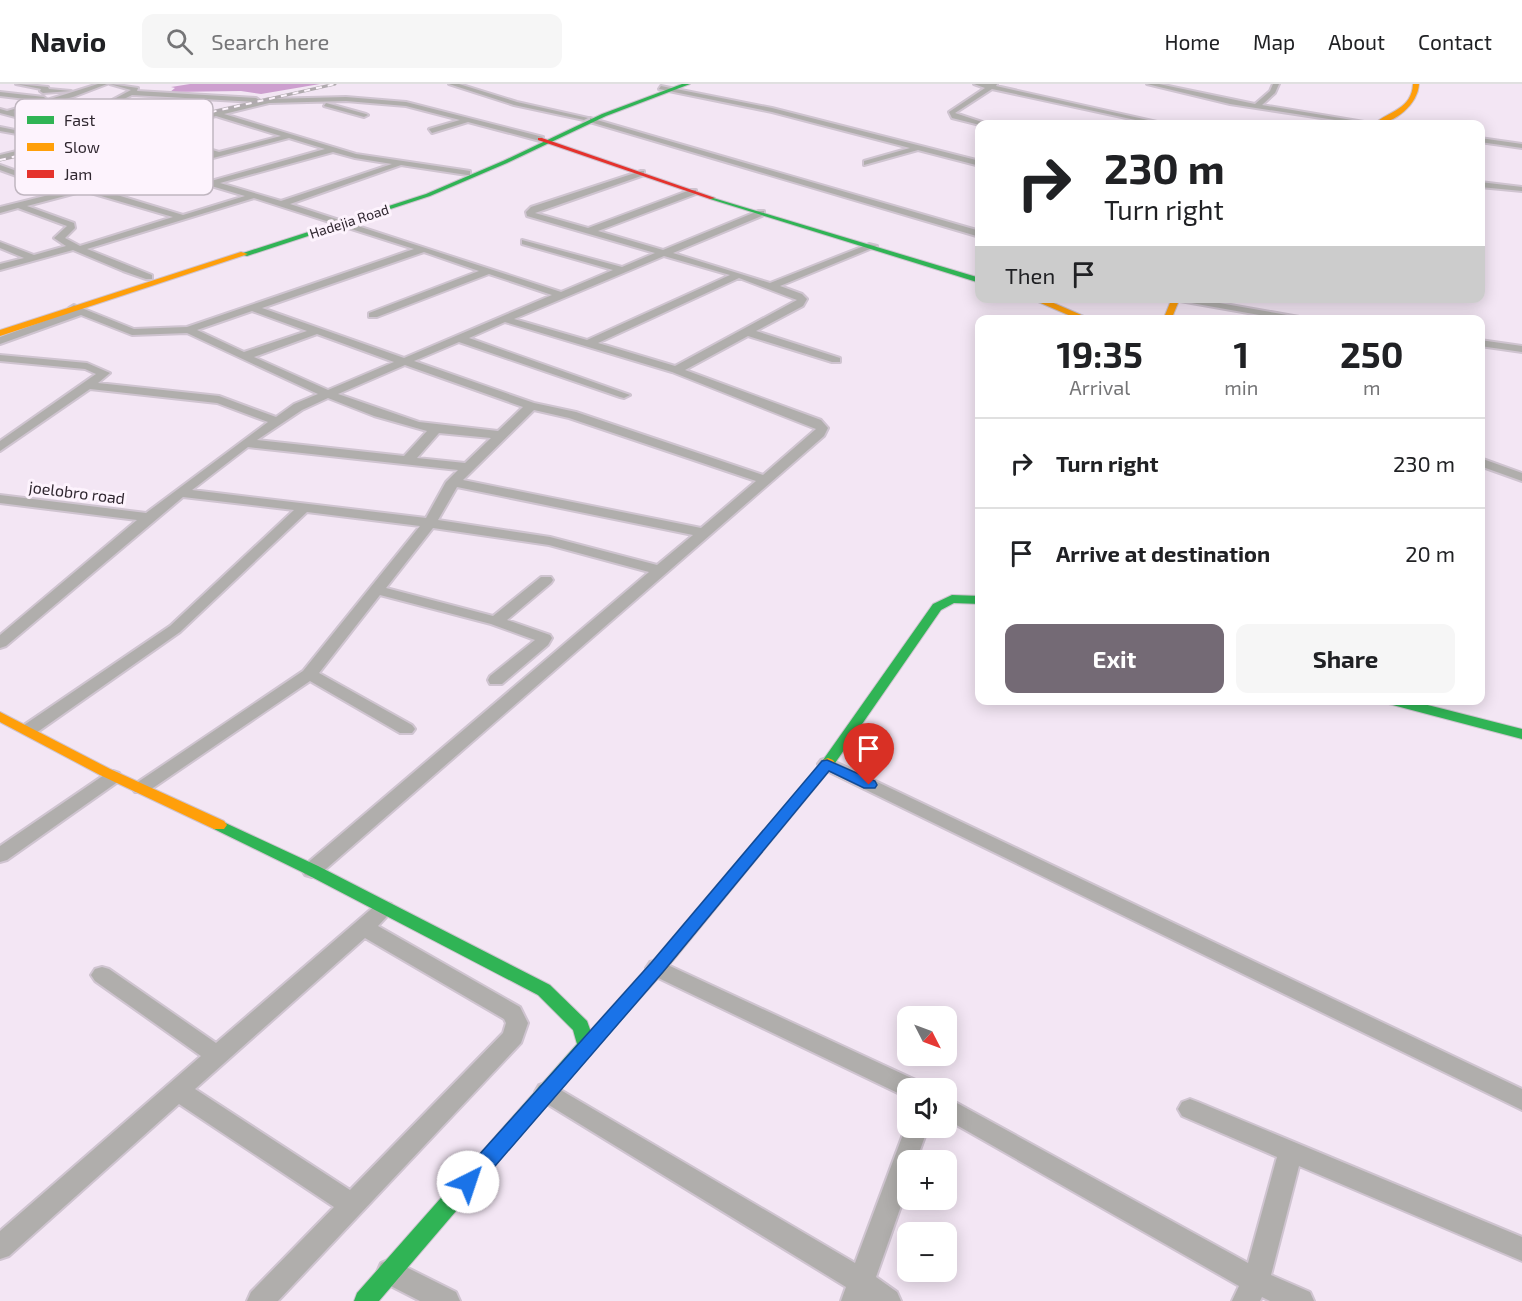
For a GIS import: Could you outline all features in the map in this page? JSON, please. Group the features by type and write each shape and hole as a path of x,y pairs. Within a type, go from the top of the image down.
{"main road":[{"name":"Hadejia Road","path":"0,326 67,309 439,190 588,119 668,87 687,84"},
{"path":"1382,120 1405,108 1414,97 1416,84"},
{"name":"Hadejia Road","path":"0,333 149,277 340,222 467,173 544,140"},
{"path":"544,140 693,192 975,279"},
{"path":"1045,303 1076,315"},
{"path":"365,1301 657,968 827,764 937,608 952,598 975,600"},
{"path":"1409,705 1522,734"},
{"path":"0,716 30,729 112,777 141,788 312,870 544,990 581,1026 587,1046"}],"street":[{"path":"20,84 46,87 43,91 87,91"},
{"path":"59,99 104,84"},
{"path":"113,84 136,89 118,99"},
{"path":"452,84 516,104 588,119 975,233"},
{"path":"976,84 994,85 1145,120"},
{"path":"1150,84 1257,106 1349,120"},
{"path":"1257,106 1273,92 1276,84"},
{"path":"975,121 951,115 955,109 994,85"},
{"path":"472,90 489,86"},
{"path":"668,87 772,110 975,163"},
{"path":"131,93 269,101 322,99 395,103 544,140"},
{"path":"0,94 46,99"},
{"path":"71,96 88,99"},
{"path":"213,106 239,99"},
{"path":"322,99 319,103 364,115"},
{"path":"213,115 269,101"},
{"path":"0,104 15,106"},
{"path":"217,114 364,158 467,173"},
{"path":"432,130 470,120"},
{"path":"0,129 15,132"},
{"path":"213,156 289,136"},
{"path":"1485,141 1522,146"},
{"path":"8,147 15,149"},
{"path":"867,163 918,147"},
{"path":"213,182 334,149"},
{"path":"213,152 219,154"},
{"path":"0,157 15,153"},
{"path":"280,204 400,164"},
{"path":"0,167 15,172"},
{"path":"641,173 530,212 530,214 739,275 802,299 799,304 676,370"},
{"path":"213,184 340,222 561,295"},
{"path":"1485,185 1522,189"},
{"path":"589,231 693,192"},
{"path":"0,210 57,195"},
{"path":"108,195 180,218"},
{"path":"0,267 76,248 253,196"},
{"path":"18,205 71,225 72,228 59,238 94,258 149,277"},
{"path":"0,643 150,518 298,407 458,338 761,213"},
{"path":"525,242 622,270"},
{"path":"0,245 33,258"},
{"path":"771,286 872,246"},
{"path":"0,341 67,309 140,334 188,330 421,250"},
{"path":"373,315 488,271"},
{"path":"588,344 739,275"},
{"path":"1199,303 1278,315"},
{"path":"252,308 531,406 572,415 765,480"},
{"path":"312,870 820,433 822,428 817,423 676,370 504,319"},
{"path":"188,330 329,393 406,423 436,429 502,435"},
{"path":"245,356 316,331"},
{"path":"747,332 836,360"},
{"path":"458,338 624,395"},
{"path":"1485,344 1522,349"},
{"path":"0,357 87,366 104,372 0,447"},
{"path":"89,385 219,400 278,421"},
{"path":"141,788 309,674 430,523 453,482 531,406"},
{"path":"408,460 436,429"},
{"path":"246,444 469,467"},
{"path":"1485,464 1522,477"},
{"path":"453,482 703,533"},
{"path":"183,493 430,523 550,541 658,570"},
{"name":"joelobro road","path":"0,499 150,518"},
{"path":"30,729 175,629 304,508"},
{"path":"496,621 546,580"},
{"path":"376,590 496,621 544,638 496,680"},
{"path":"309,674 406,729"},
{"path":"827,764 1522,1100"},
{"path":"0,855 112,777"},
{"path":"0,1247 384,909"},
{"path":"260,1301 513,1037 517,1023 512,1013 364,928"},
{"path":"657,968 897,1082"},
{"path":"102,975 218,1056"},
{"path":"178,1091 351,1204"},
{"path":"547,1092 857,1291 888,1301"},
{"path":"1190,1109 1522,1249"},
{"path":"957,1114 1251,1292 1301,1301"},
{"path":"857,1291 912,1138"},
{"path":"1251,1292 1291,1151"},
{"path":"390,1272 447,1301"}],"shaded area":[{"path":"190,84 320,84 261,94 241,91 170,92 175,88 171,87"}],"railway":[{"path":"213,112 335,84"},
{"path":"0,160 15,157"}],"traffic: fast":[{"path":"244,254 428,195 505,162 604,115 687,84"},
{"path":"712,198 975,279"},
{"path":"828,763 937,607 952,599 975,600"},
{"path":"1409,705 1522,734"},
{"path":"219,825 312,870 544,990 581,1026 587,1046 365,1301"}],"traffic: slow":[{"path":"1385,120 1409,104 1416,91 1416,84"},
{"path":"0,333 244,254"},
{"path":"1046,303 1076,315"},
{"path":"1169,315 1174,303"},
{"path":"0,716 105,772 219,825"},
{"path":"587,1046 657,968 828,763"}],"traffic: jam":[{"path":"540,139 712,198"}],"route":[{"path":"468,1182 657,968 827,764 869,785"}]}
